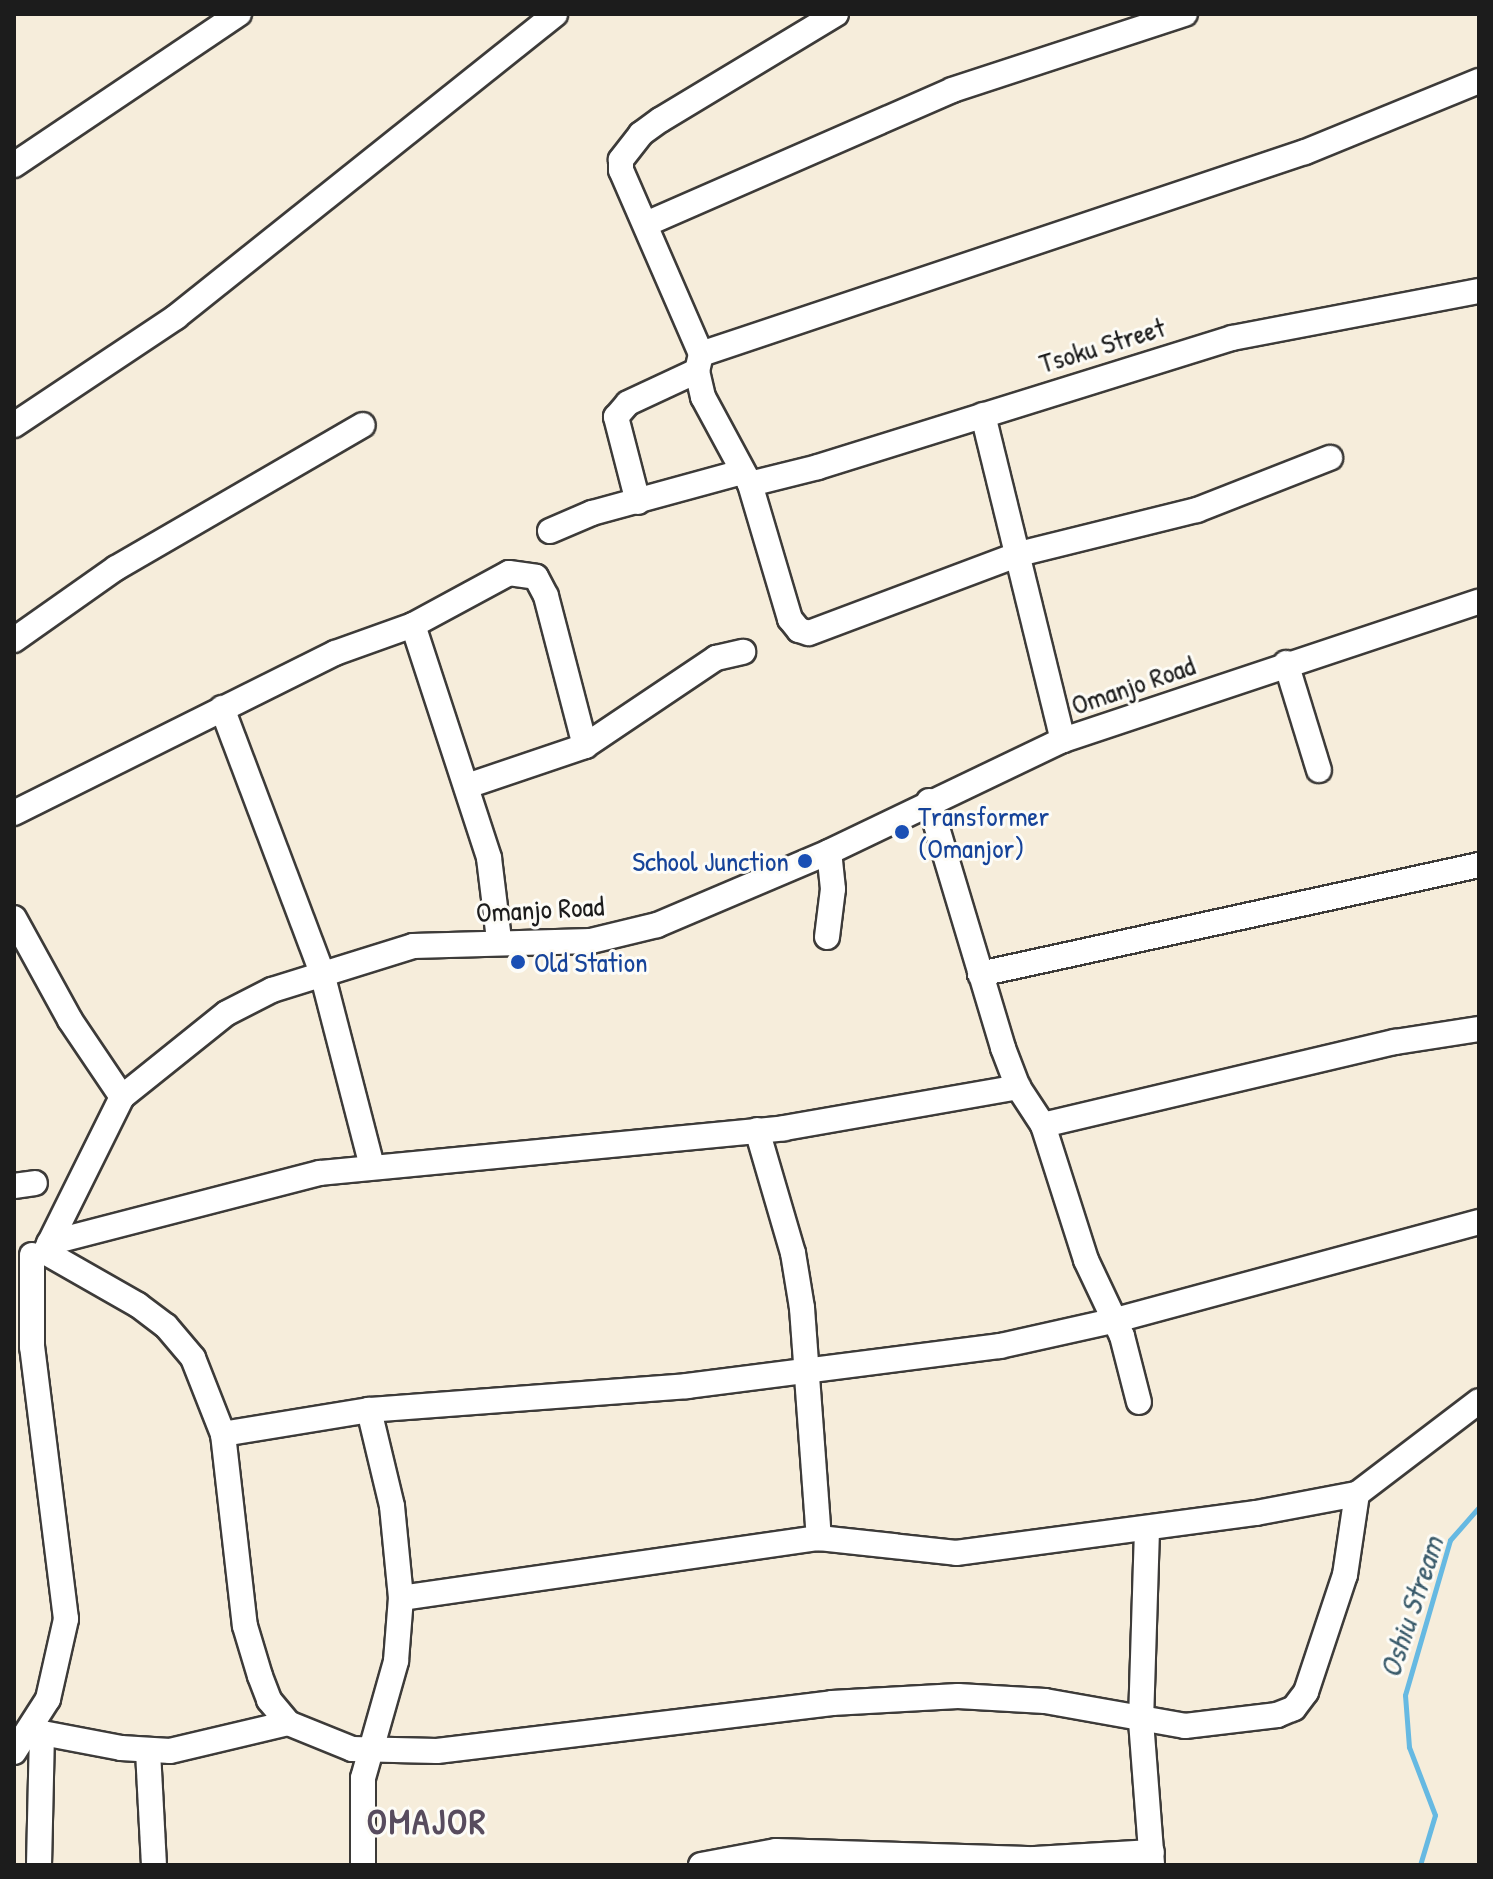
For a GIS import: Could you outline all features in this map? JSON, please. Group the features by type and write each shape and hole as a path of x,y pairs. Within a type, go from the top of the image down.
{"street":[{"path":"14,165 239,14"},
{"path":"14,425 176,317 555,14"},
{"path":"836,14 660,120 627,149 621,170 646,224 699,362 716,429 746,478 790,619 809,633 1019,554 1197,510 1330,458"},
{"path":"646,224 952,90 1185,14"},
{"path":"638,502 616,417 628,403 699,362 1305,152 1479,81"},
{"name":"Tsoku Street","path":"550,531 592,513 746,478 983,415 1232,338 1479,291"},
{"path":"983,415 1063,740"},
{"path":"14,640 116,568 363,425"},
{"path":"14,813 370,637 413,625 509,573 536,577 585,746"},
{"name":"Omanjo Road","path":"35,1252 122,1097 227,1013 322,973 413,946 499,940 591,941 657,925 829,852 929,801 1063,740 1286,663 1479,602"},
{"path":"413,625 489,858 499,940"},
{"path":"467,786 585,746 716,658 743,652"},
{"path":"1286,663 1319,770"},
{"path":"222,708 322,973 372,1167"},
{"path":"929,801 980,974 1018,1087 1043,1125 1086,1260 1116,1320 1139,1402"},
{"path":"827,937 833,889 829,852"},
{"path":"980,974 1479,865"},
{"path":"14,918 70,1020 122,1097"},
{"path":"1043,1125 1395,1042 1479,1029"},
{"path":"35,1252 320,1173 757,1130 1018,1087"},
{"path":"757,1130 793,1253 802,1308 804,1373 819,1538"},
{"path":"223,1434 369,1410 804,1373 1000,1346 1116,1320 1479,1222"},
{"path":"35,1252 166,1326 193,1358 223,1434 245,1626 269,1700 288,1723 371,1752 437,1751 832,1703 958,1696 1045,1701 1141,1721 1234,1723 1294,1708 1306,1692 1345,1575 1357,1494"},
{"path":"35,1252 32,1347 66,1619 37,1733 39,1865"},
{"path":"401,1598 819,1538 956,1553 1147,1530 1357,1494 1479,1401"},
{"path":"363,1865 360,1803 396,1661 401,1598 392,1506 369,1410"},
{"path":"701,1865 776,1851 1035,1859 1152,1859 1141,1721 1147,1530"},
{"path":"14,1752 37,1733 148,1751 232,1739 288,1723"},
{"path":"148,1751 154,1865"}],"waterway":[{"name":"Oshiu Stream","path":"1420,1865 1435,1815 1409,1747 1405,1695 1450,1540 1479,1507"}],"place":[{"name":"Transformer (Omanjor)","path":"902,832"},
{"name":"School Junction","path":"805,861"},
{"name":"Old Station","path":"518,962"}],"district":[{"name":"OMAJOR","path":"427,1821"}]}
